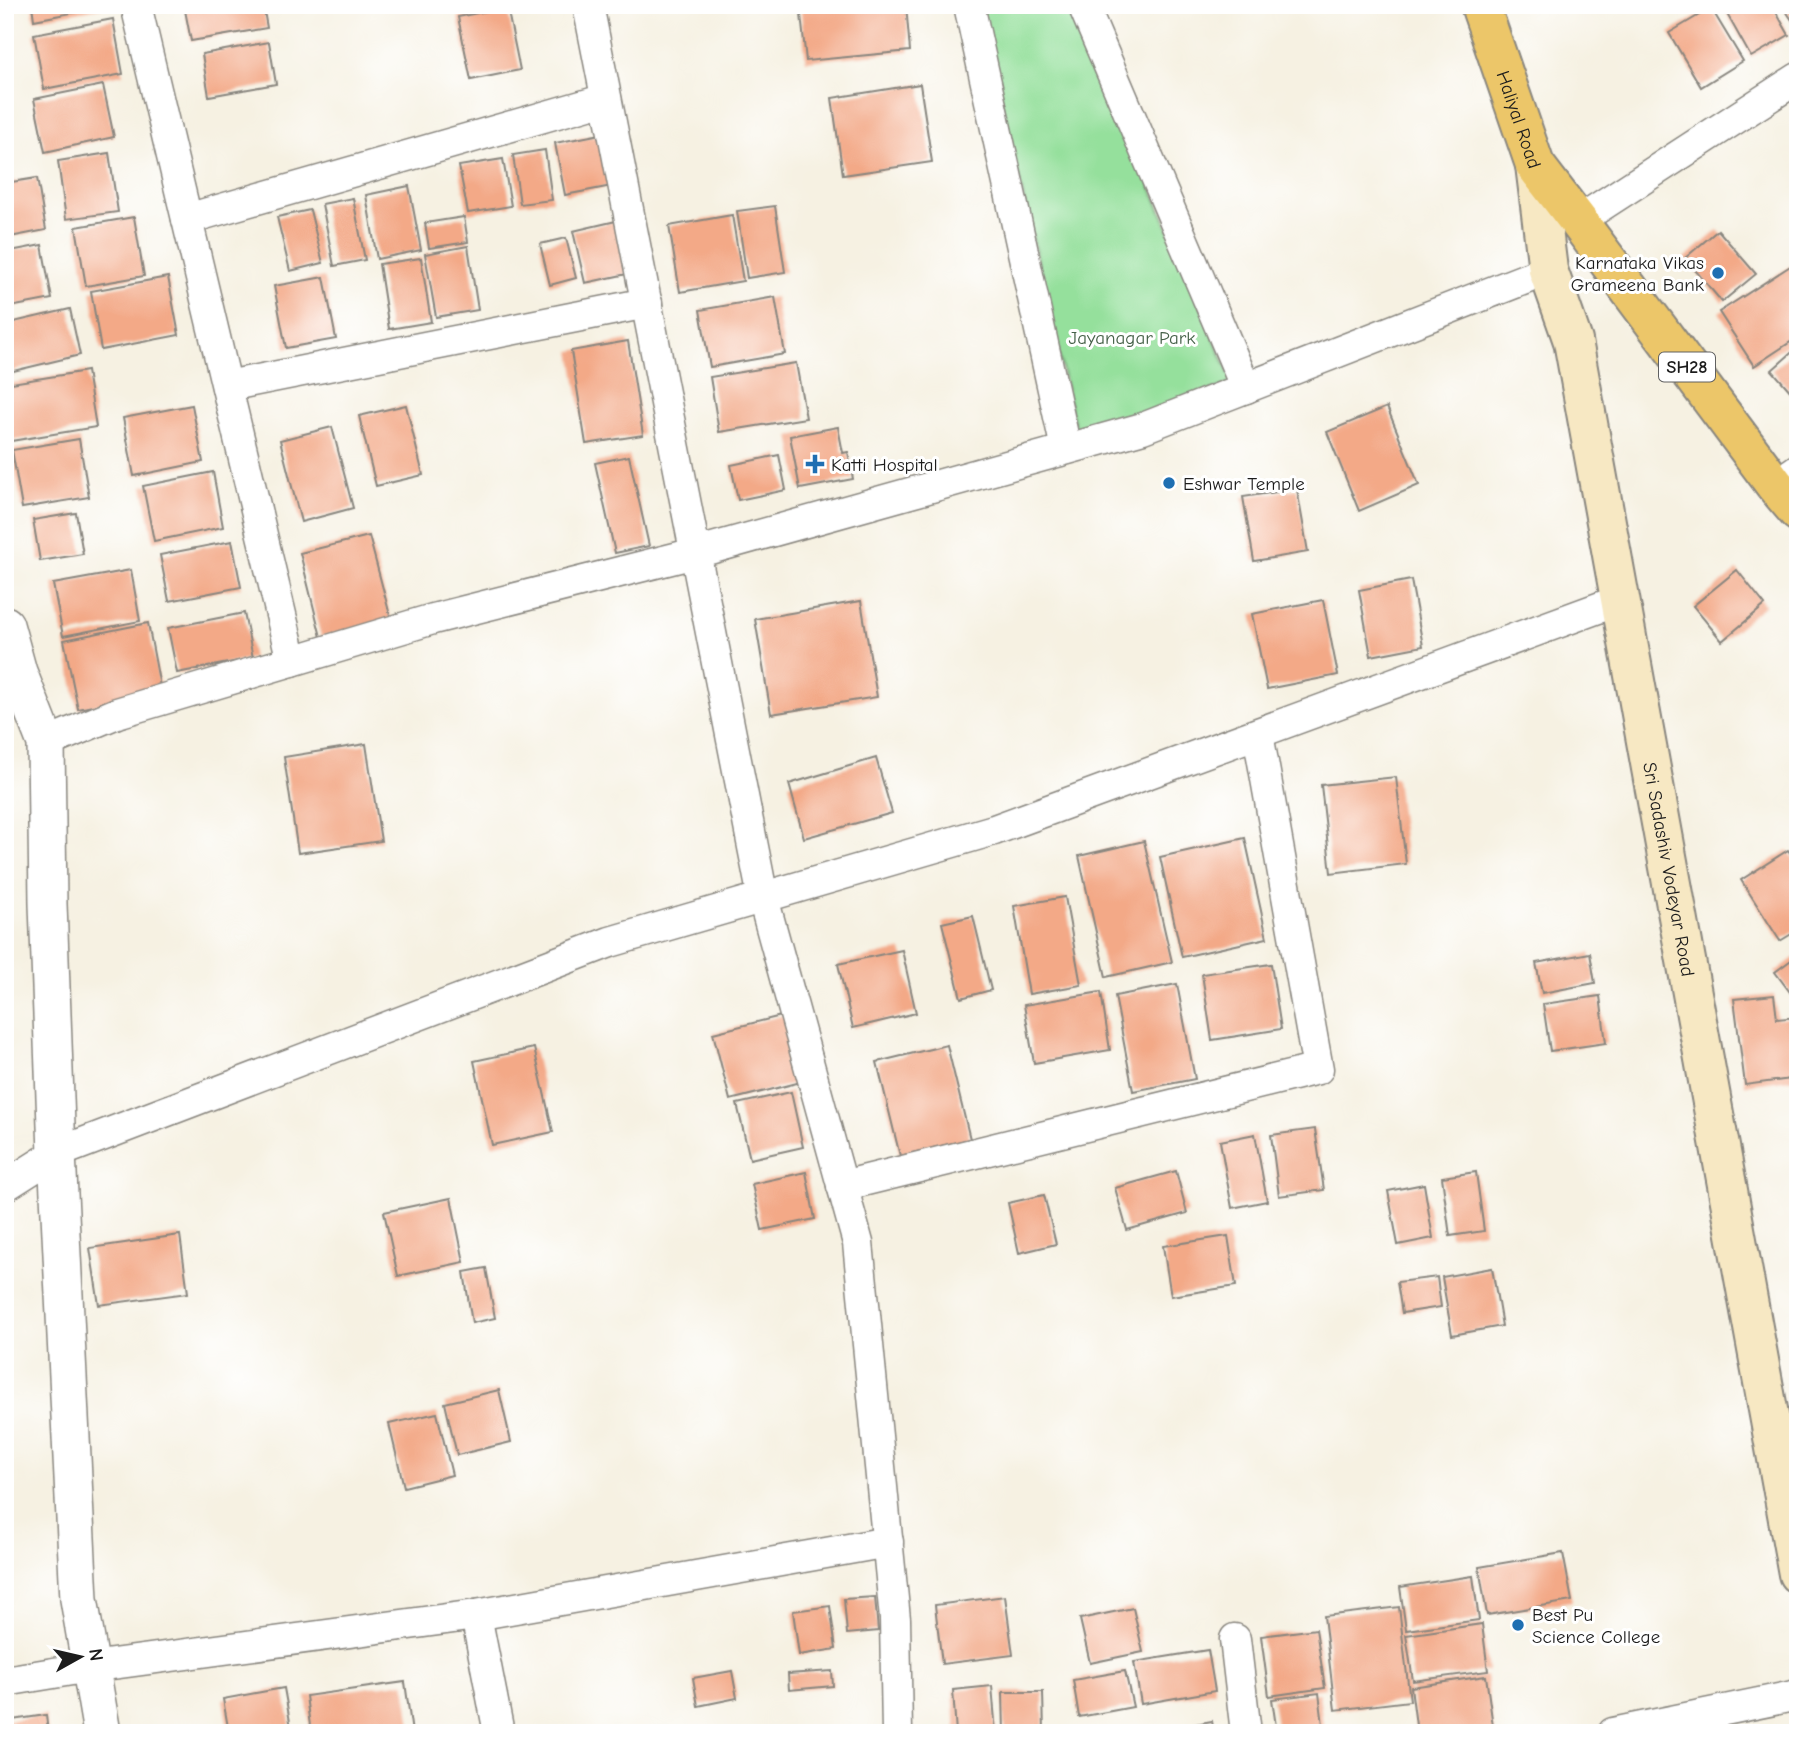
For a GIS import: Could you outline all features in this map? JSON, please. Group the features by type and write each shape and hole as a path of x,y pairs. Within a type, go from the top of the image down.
{"main road":[{"name":"Haliyal Road","path":"1480,5 1535,165 1578,221"},
{"name":"Sri Sadashiv Vodeyar Road","path":"1535,165 1548,270 1573,341 1620,600 1790,1483 1798,1574"},
{"name":"SH28","path":"1578,221 1790,489"}],"street":[{"path":"136,5 292,660"},
{"path":"588,5 763,898 858,1243 895,1619 897,1733"},
{"path":"969,5 1066,449"},
{"path":"1083,5 1246,388"},
{"path":"1578,221 1798,78"},
{"path":"187,219 606,99"},
{"path":"46,743 117,713 433,619 695,553 1143,428 1548,270"},
{"path":"226,386 647,303"},
{"path":"5,1186 57,1153 610,942 994,830 1620,600"},
{"path":"8,645 46,743 48,904 57,1153 79,1599 102,1733"},
{"path":"842,1186 1318,1069 1258,734"},
{"path":"5,1681 476,1615 888,1542"},
{"path":"476,1615 499,1733"},
{"path":"1235,1639 1246,1733"},
{"path":"1613,1733 1798,1695"}],"green space":[{"name":"Jayanagar Park","path":"980,5 1075,5 1233,383 1077,436"}],"building":[{"path":"32,5 103,5 103,7 34,20"},
{"path":"184,5 263,5 267,28 191,41"},
{"path":"800,5 906,5 910,51 806,61"},
{"path":"1772,5 1789,35 1751,57 1723,7"},
{"path":"1782,5 1798,5 1798,29"},
{"path":"507,7 520,70 471,80 458,17"},
{"path":"1711,8 1743,61 1701,87 1669,33"},
{"path":"113,19 123,74 44,89 34,34"},
{"path":"269,42 276,84 209,96 202,54"},
{"path":"920,84 932,162 843,175 832,98"},
{"path":"103,85 114,137 45,152 34,99"},
{"path":"606,133 617,185 565,195 555,143"},
{"path":"545,150 552,200 520,204 513,155"},
{"path":"109,153 118,212 66,219 58,161"},
{"path":"503,159 511,206 468,213 459,166"},
{"path":"37,178 46,230 5,238 5,183"},
{"path":"409,186 421,250 377,259 366,195"},
{"path":"353,198 365,260 334,266 322,204"},
{"path":"775,206 785,272 747,278 737,211"},
{"path":"310,210 323,263 290,271 277,217"},
{"path":"732,215 743,281 680,292 669,226"},
{"path":"134,217 144,276 86,286 76,227"},
{"path":"464,217 468,242 429,248 425,223"},
{"path":"616,221 627,274 585,283 573,231"},
{"path":"1718,230 1756,274 1722,302 1685,258"},
{"path":"566,238 576,278 550,285 540,244"},
{"path":"42,245 52,299 5,308 5,252"},
{"path":"468,246 478,310 436,317 425,254"},
{"path":"421,258 431,322 389,329 379,264"},
{"path":"1798,261 1798,337 1754,366 1719,312"},
{"path":"168,277 179,335 101,350 91,291"},
{"path":"324,277 336,339 286,348 274,286"},
{"path":"775,297 785,354 710,367 700,310"},
{"path":"70,309 80,355 9,372 5,356 5,324"},
{"path":"628,341 643,435 586,444 571,351"},
{"path":"1798,347 1798,400 1772,370"},
{"path":"796,363 806,418 719,432 710,377"},
{"path":"87,371 96,427 11,441 5,407 5,384"},
{"path":"192,405 203,462 134,476 123,418"},
{"path":"406,405 423,475 376,486 359,416"},
{"path":"1387,407 1419,485 1359,511 1327,432"},
{"path":"332,427 353,508 301,522 280,440"},
{"path":"838,427 843,453 848,452 853,479 800,489 790,436"},
{"path":"79,439 89,497 22,508 12,450"},
{"path":"779,455 786,490 738,500 731,465"},
{"path":"629,456 649,546 615,553 595,463"},
{"path":"213,472 223,527 154,541 143,486"},
{"path":"1297,489 1308,552 1254,561 1243,497"},
{"path":"76,513 83,554 40,561 33,520"},
{"path":"369,536 391,619 321,637 300,553"},
{"path":"232,541 241,587 169,601 160,555"},
{"path":"131,570 140,621 63,636 53,584"},
{"path":"1737,570 1765,605 1722,641 1693,606"},
{"path":"1411,580 1423,646 1371,656 1359,590"},
{"path":"1323,600 1338,675 1267,689 1252,614"},
{"path":"861,601 877,697 771,714 755,619"},
{"path":"244,613 253,658 177,673 168,628"},
{"path":"148,623 161,692 78,709 64,640"},
{"path":"366,744 381,841 298,853 284,757"},
{"path":"876,758 892,813 804,838 789,784"},
{"path":"1396,777 1406,864 1331,873 1321,785"},
{"path":"1245,838 1267,938 1182,957 1160,857"},
{"path":"1144,841 1172,962 1106,977 1079,856"},
{"path":"1788,850 1798,864 1798,930 1780,941 1741,880"},
{"path":"1065,897 1081,985 1029,994 1014,906"},
{"path":"973,916 991,990 961,998 942,923"},
{"path":"902,950 916,1013 853,1028 838,964"},
{"path":"1590,953 1595,983 1542,993 1536,963"},
{"path":"1798,955 1798,1003 1775,972"},
{"path":"1271,964 1281,1029 1212,1040 1202,974"},
{"path":"1177,984 1195,1079 1133,1091 1115,996"},
{"path":"1101,992 1110,1050 1034,1063 1024,1005"},
{"path":"1774,995 1777,1019 1798,1017 1798,1078 1745,1085 1734,999"},
{"path":"1600,996 1606,1043 1550,1051 1543,1004"},
{"path":"785,1015 801,1082 730,1100 713,1033"},
{"path":"947,1045 970,1139 900,1156 877,1062"},
{"path":"534,1048 553,1132 492,1145 474,1061"},
{"path":"791,1092 803,1147 750,1159 737,1104"},
{"path":"1315,1129 1324,1190 1279,1196 1271,1135"},
{"path":"1255,1134 1267,1201 1232,1208 1220,1141"},
{"path":"1176,1171 1187,1213 1127,1230 1115,1188"},
{"path":"806,1172 815,1219 762,1230 752,1184"},
{"path":"1476,1172 1484,1231 1450,1236 1442,1177"},
{"path":"1424,1184 1433,1238 1398,1245 1388,1191"},
{"path":"1044,1195 1056,1244 1019,1253 1008,1203"},
{"path":"451,1198 464,1262 398,1276 384,1212"},
{"path":"180,1235 188,1293 99,1305 90,1248"},
{"path":"1228,1236 1236,1286 1171,1296 1163,1246"},
{"path":"486,1268 495,1318 472,1323 464,1272"},
{"path":"1492,1268 1502,1326 1452,1335 1442,1277"},
{"path":"1437,1277 1441,1307 1402,1313 1397,1282"},
{"path":"499,1390 511,1442 457,1455 445,1403"},
{"path":"437,1413 452,1475 404,1487 389,1424"},
{"path":"1563,1553 1572,1601 1487,1615 1479,1567"},
{"path":"1473,1576 1479,1620 1406,1630 1400,1587"},
{"path":"1005,1596 1013,1655 942,1664 935,1605"},
{"path":"875,1597 878,1631 847,1634 844,1599"},
{"path":"830,1606 836,1649 799,1655 793,1611"},
{"path":"1399,1607 1410,1701 1335,1710 1324,1616"},
{"path":"1133,1608 1143,1652 1090,1663 1080,1619"},
{"path":"1482,1624 1488,1671 1413,1681 1406,1635"},
{"path":"1316,1629 1325,1688 1269,1696 1261,1636"},
{"path":"1208,1650 1215,1691 1141,1704 1134,1662"},
{"path":"732,1671 737,1698 698,1706 693,1678"},
{"path":"832,1671 833,1686 789,1690 788,1674"},
{"path":"1125,1671 1133,1707 1079,1717 1073,1680"},
{"path":"1486,1676 1494,1733 1417,1733 1411,1687"},
{"path":"405,1682 412,1733 311,1733 306,1696"},
{"path":"992,1686 996,1733 956,1733 953,1690"},
{"path":"284,1688 292,1733 229,1733 223,1699"},
{"path":"1003,1692 1043,1692 1044,1733 1004,1733"},
{"path":"1319,1693 1324,1733 1277,1733 1272,1699"},
{"path":"46,1715 48,1733 5,1733 5,1721"},
{"path":"1212,1721 1214,1733 1157,1733 1157,1731"}],"place":[{"name":"Karnataka Vikas Grameena Bank","path":"1718,273"},
{"name":"Katti Hospital","path":"815,464"},
{"name":"Eshwar Temple","path":"1169,483"},
{"name":"Best Pu Science College","path":"1518,1625"}]}
